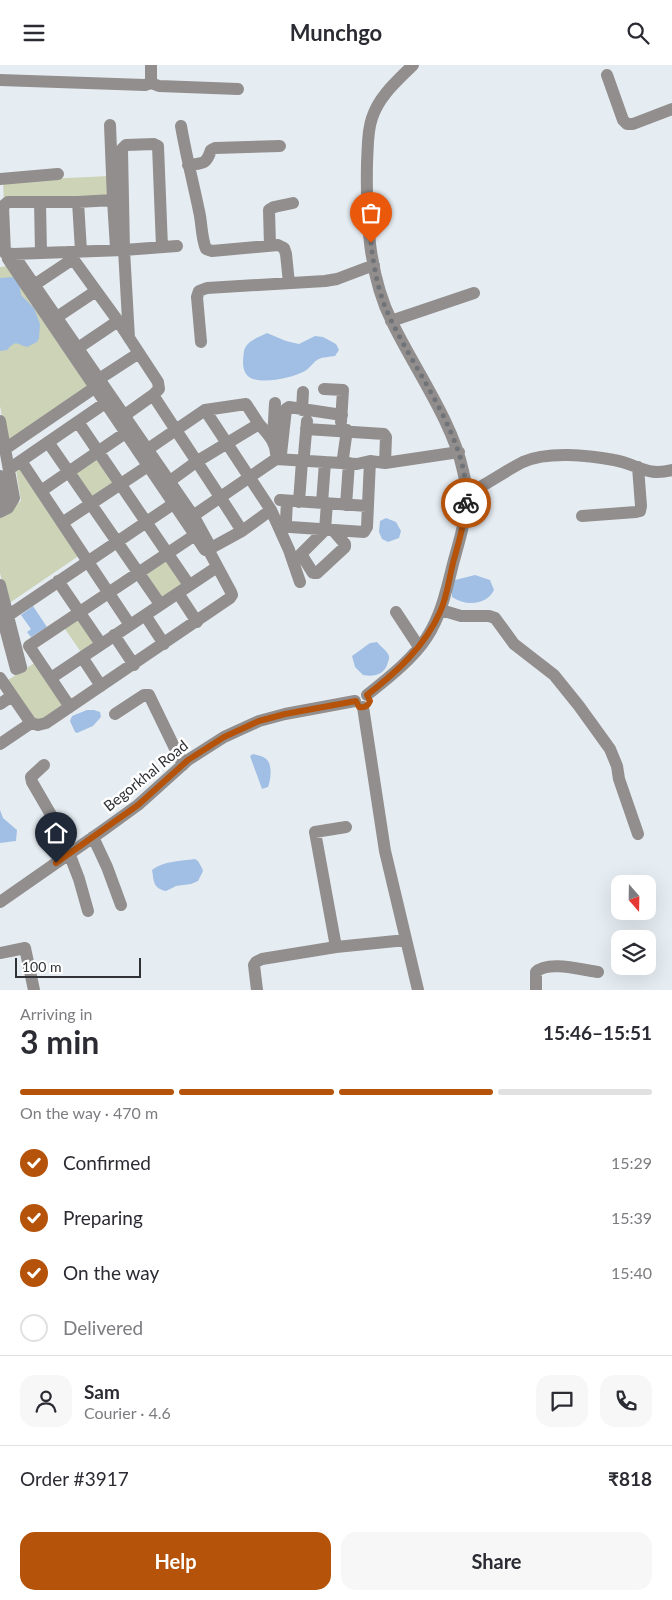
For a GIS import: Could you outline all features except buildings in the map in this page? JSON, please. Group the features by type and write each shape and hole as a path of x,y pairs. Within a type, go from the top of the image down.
{"street":[{"path":"151,65 151,83"},
{"path":"413,65 394,83 379,102 372,119 368,137 367,209 374,265 379,287 391,321 435,403 458,452 467,494 464,521 441,610 431,630 419,647 362,701 385,851 418,990"},
{"path":"607,75 623,120 627,124 633,124 672,109"},
{"path":"0,80 145,85 151,83 159,86 238,89"},
{"path":"110,125 113,200 129,338"},
{"path":"182,126 188,165 202,222 203,242 206,249 212,251 270,245 284,247 289,283"},
{"path":"120,251 122,149 123,146 128,144 154,144 158,146 162,247"},
{"path":"188,165 207,161 211,150 214,148 280,146"},
{"path":"0,179 58,174"},
{"path":"99,383 5,256 4,204 8,202 113,200"},
{"path":"40,202 41,253"},
{"path":"78,202 74,254 96,291 159,384 159,389 153,395 125,415"},
{"path":"270,245 269,210 293,203"},
{"path":"5,256 41,253 74,254 177,246"},
{"path":"34,285 74,254"},
{"path":"5,256 34,285 78,348 109,401 210,550 232,595 197,622 134,665 46,723 38,725 31,723 0,677 37,657"},
{"path":"201,342 197,297 199,291 207,288 331,280 374,265"},
{"path":"57,317 96,291"},
{"path":"391,321 474,293"},
{"path":"78,348 118,321"},
{"path":"5,449 139,353"},
{"path":"324,389 343,390 342,415 346,460 346,505"},
{"path":"300,582 289,550 284,503 303,458 306,429 303,392"},
{"path":"153,395 242,531"},
{"path":"109,401 125,415 129,430 148,449 152,463 170,481 175,498"},
{"path":"4,473 109,401"},
{"path":"275,403 273,440 278,456"},
{"path":"148,449 205,410 246,404 259,424 273,440"},
{"path":"278,456 284,411 288,407 342,415"},
{"path":"205,410 249,475 284,503 287,526 364,532 367,527 367,461"},
{"path":"0,421 5,449 4,498 0,505"},
{"path":"78,422 189,585"},
{"path":"170,481 196,462 259,424"},
{"path":"306,429 385,434 385,463"},
{"path":"41,491 129,430"},
{"path":"48,442 160,605"},
{"path":"303,458 325,462 356,459 385,463 458,452"},
{"path":"188,517 278,456 346,460"},
{"path":"467,494 523,463 538,457 599,457 638,467 650,473 672,470"},
{"path":"21,461 130,625"},
{"path":"325,462 325,503 329,530"},
{"path":"62,523 152,463"},
{"path":"582,516 640,511 638,467"},
{"path":"0,512 8,508 14,498 4,473"},
{"path":"4,613 175,498"},
{"path":"188,517 195,535 205,549 210,550 284,503 367,506"},
{"path":"70,707 29,646 195,535"},
{"path":"4,613 58,581 86,559"},
{"path":"51,678 217,567"},
{"path":"58,581 101,644"},
{"path":"0,585 4,613 19,668"},
{"path":"178,593 197,622"},
{"path":"441,610 461,616 489,616 495,618 514,644 554,675 610,749 638,833"},
{"path":"396,612 419,647"},
{"path":"4,613 3,633 19,668"},
{"path":"145,615 164,644"},
{"path":"114,635 134,665"},
{"path":"82,657 101,686"},
{"path":"115,714 144,695 149,695 183,765"},
{"path":"0,704 12,696"},
{"name":"Begorkhal Road","path":"0,901 138,805 183,765 224,737 259,721 285,714 362,701"},
{"path":"0,744 31,723"},
{"path":"44,765 33,773 31,777 32,782 70,852 88,911"},
{"path":"336,947 315,831 346,827"},
{"path":"93,837 107,867 121,905"},
{"path":"257,990 254,970 256,962 262,959 336,947 406,940"},
{"path":"0,953 24,948 34,990"},
{"path":"536,990 536,972 543,967 559,966 598,972"}],"green space":[{"path":"109,176 110,198 4,204 3,181"},
{"path":"7,266 91,387 7,444 0,406 0,267"},
{"path":"97,455 117,484 91,501 71,472"},
{"path":"20,467 80,555 8,604 0,573 0,515 21,501 16,470"},
{"path":"167,555 187,585 160,602 141,573"},
{"path":"79,615 99,644 83,655 63,626"},
{"path":"36,662 65,705 38,724 8,680"}],"water":[{"path":"13,277 19,281 21,295 34,308 40,324 39,338 37,342 27,347 14,344 7,350 0,351 0,278"},
{"path":"267,333 299,344 315,336 323,337 336,344 339,350 335,356 319,359 305,371 292,376 277,380 254,379 245,372 243,365 244,351 250,342"},
{"path":"386,518 396,522 401,531 399,538 388,542 382,539 379,532 380,521"},
{"path":"475,575 490,580 494,590 486,599 481,602 469,603 452,597 452,586 455,580"},
{"path":"33,606 47,627 31,637 27,632 31,629 21,615"},
{"path":"377,642 389,655 387,666 378,674 371,676 363,675 355,667 352,656 370,643"},
{"path":"87,710 100,712 101,717 93,726 77,733 70,721 72,716"},
{"path":"253,754 268,760 270,776 268,787 262,789 250,756"},
{"path":"0,810 3,818 17,830 16,841 0,843"},
{"path":"195,859 203,871 198,881 176,886 166,891 156,886 152,870 156,867 167,863"}],"way so far":[{"path":"371,243 377,280 391,321 450,431 458,452 464,472 467,494 466,503"}],"route":[{"path":"56,863 138,805 188,760 224,737 259,721 285,714 356,701 359,707 366,707 370,701 367,695 387,679 419,647 431,630 441,610 458,545 466,503"}]}
